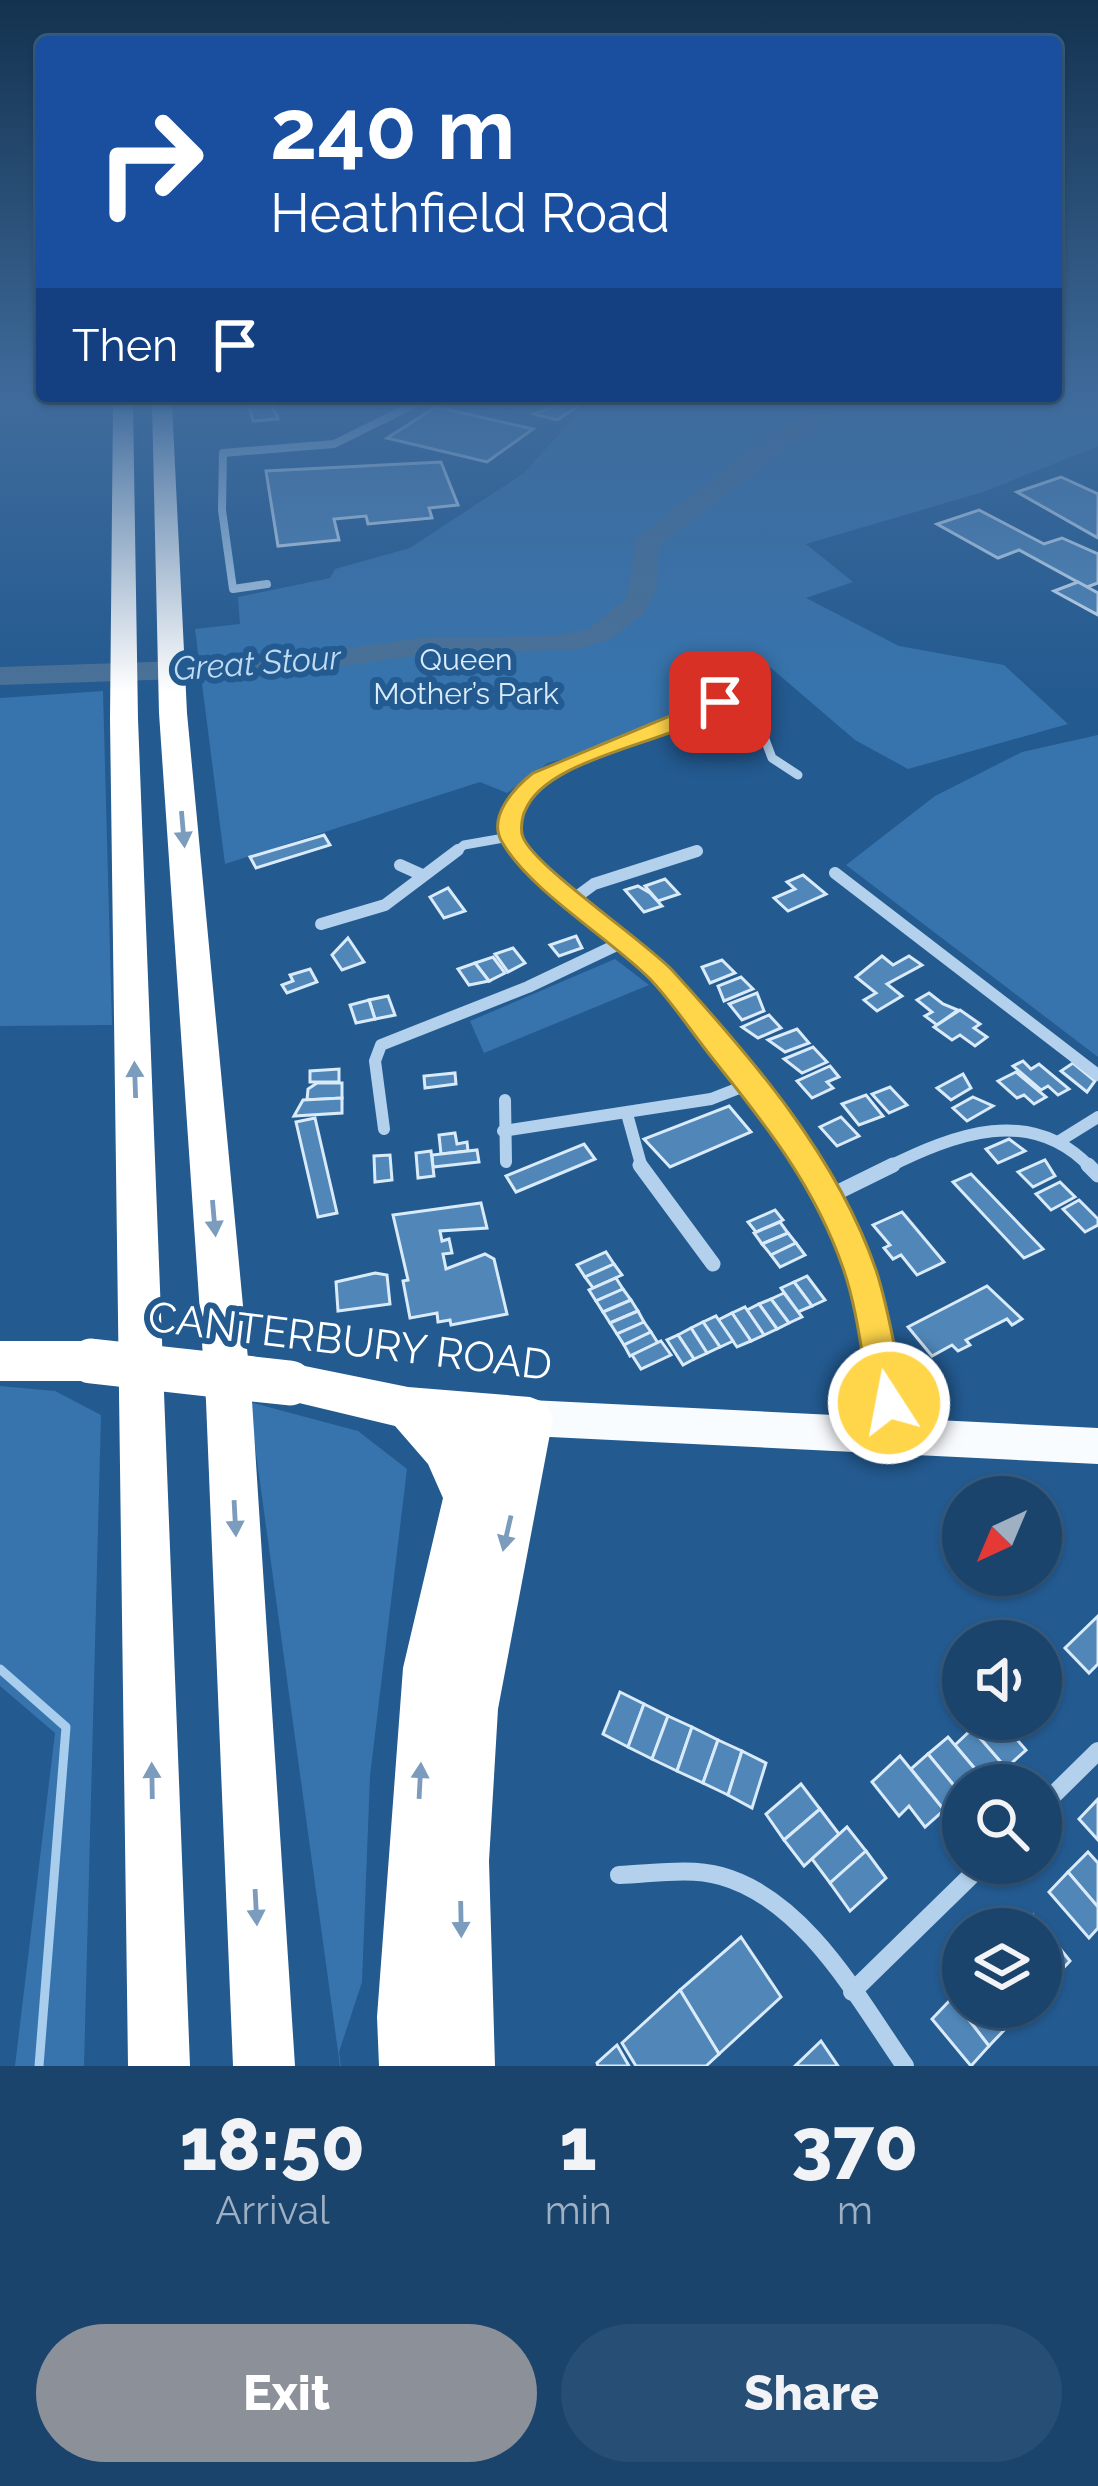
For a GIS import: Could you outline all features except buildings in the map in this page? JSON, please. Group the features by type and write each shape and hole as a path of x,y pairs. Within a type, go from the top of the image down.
{"highway":[{"path":"124,499 124,719 158,2066"},
{"path":"165,499 173,713 229,1401 264,2066"},
{"name":"CANTERBURY ROAD","path":"7,1356 290,1383 408,1408 512,1417"},
{"path":"408,1408 440,1437 458,1464 467,1498"},
{"path":"410,2066 408,2017 429,1668 467,1498 512,1417"},
{"path":"464,2066 460,1861 471,1709 512,1417"}],"main road":[{"name":"CANTERBURY ROAD","path":"512,1417 1098,1446"}],"street":[{"path":"222,499 233,590 267,584"},
{"path":"798,775 772,758 760,726 722,696 541,778 525,790 511,814 510,837 537,872 625,941 752,1083 830,1196 861,1273 886,1383 892,1438"},
{"path":"321,925 386,904 464,845 510,837"},
{"path":"575,898 595,884 697,851"},
{"path":"400,865 420,874"},
{"path":"835,873 1098,1075"},
{"path":"384,1129 375,1061 381,1045 528,987 625,941"},
{"path":"503,1131 711,1099 752,1083"},
{"path":"505,1100 506,1162"},
{"path":"627,1114 627,1138 656,1190 713,1264"},
{"path":"1061,1140 1098,1117"},
{"path":"830,1196 965,1134 1005,1127 1061,1140 1098,1175"},
{"path":"1062,1786 1098,1750"},
{"path":"620,1875 695,1872 726,1876 759,1892 852,1992 905,2066"},
{"path":"852,1992 963,1884"}],"green space":[{"name":"Queen Mother’s Park","path":"484,499 958,499 806,544 853,582 806,598 899,646 1004,665 1068,724 908,769 855,740 756,655 702,679 706,699 589,752 548,763 507,793 480,782 225,864 195,629 240,624 238,597 330,578 335,569 410,548"},
{"path":"103,691 112,1025 0,1026 0,698"},
{"path":"1098,735 1098,1057 846,865 935,796 1022,752"},
{"path":"615,959 649,985 484,1053 470,1021"},
{"path":"0,1386 55,1391 101,1415 84,2066 15,2066 55,1733 0,1686"},
{"path":"249,1402 358,1431 407,1469 370,1776 362,1982 339,2052 341,2066 340,2066"}],"waterway":[{"name":"Great Stour","path":"0,676 272,667 422,646 577,641 618,624 634,608 646,577 646,543 701,499"},
{"path":"0,1669 66,1727 39,2066"}],"route":[{"path":"720,702 541,778 525,790 511,814 510,837 537,872 575,898 660,974 795,1141 830,1196 861,1273 889,1403"}]}
